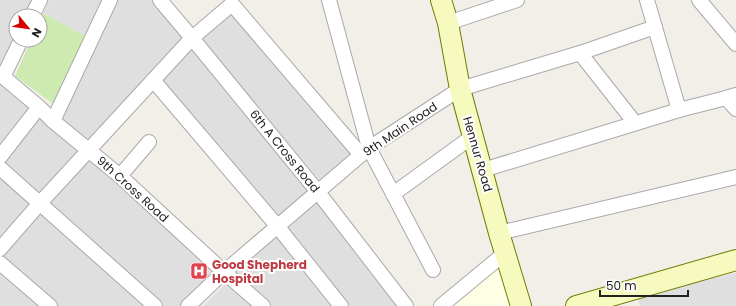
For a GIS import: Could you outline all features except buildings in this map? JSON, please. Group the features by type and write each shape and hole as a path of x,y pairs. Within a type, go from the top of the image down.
{"street":[{"path":"54,121 110,0"},
{"name":"6th A Cross Road","path":"160,0 318,192 406,306"},
{"path":"329,0 365,152"},
{"name":"Hennur Road","path":"441,0 448,23 460,89 499,233 521,306"},
{"path":"448,23 517,0"},
{"path":"647,0 679,110"},
{"path":"699,0 736,44"},
{"path":"0,249 40,203 192,38 230,2 365,152 393,194 433,270"},
{"name":"9th Main Road","path":"188,306 224,272 365,152 460,89 580,53 655,27"},
{"path":"1,75 16,48"},
{"path":"580,53 636,123"},
{"name":"9th Cross Road","path":"1,75 120,176 263,306"},
{"path":"153,80 278,227 341,306"},
{"path":"482,170 679,110 731,96 736,109"},
{"path":"0,157 39,108"},
{"path":"393,194 473,136"},
{"path":"120,176 149,142"},
{"path":"0,168 155,306"},
{"path":"499,233 736,177"},
{"path":"441,306 505,254"},
{"path":"576,306 625,299 736,260"},
{"path":"0,263 50,306"}],"shaded area":[{"path":"0,0 34,0 30,8 8,8 8,48 10,48 1,66"},
{"path":"49,0 107,0 89,38 48,16 48,8 45,8"},
{"path":"115,0 154,0 188,38 90,142 61,119"},
{"path":"231,9 356,152 318,186 195,38"},
{"path":"192,43 315,192 279,223 157,81"},
{"path":"0,81 33,110 0,149"},
{"path":"39,116 82,151 41,197 1,161"},
{"path":"87,155 219,274 185,306 161,306 43,203"},
{"path":"0,172 36,203 0,244"},
{"path":"318,199 401,306 345,306 283,229"},
{"path":"40,209 152,306 53,306 0,260 0,252"},
{"path":"278,234 337,306 272,306 237,273"},
{"path":"500,261 514,306 445,306"},
{"path":"0,267 44,306 0,306"},
{"path":"736,273 736,306 640,306 636,296"},
{"path":"228,281 256,306 203,306"}],"green space":[{"path":"48,16 89,38 56,106 15,76 27,48 48,48"}],"place":[{"name":"Good Shepherd Hospital","path":"199,271"}]}
